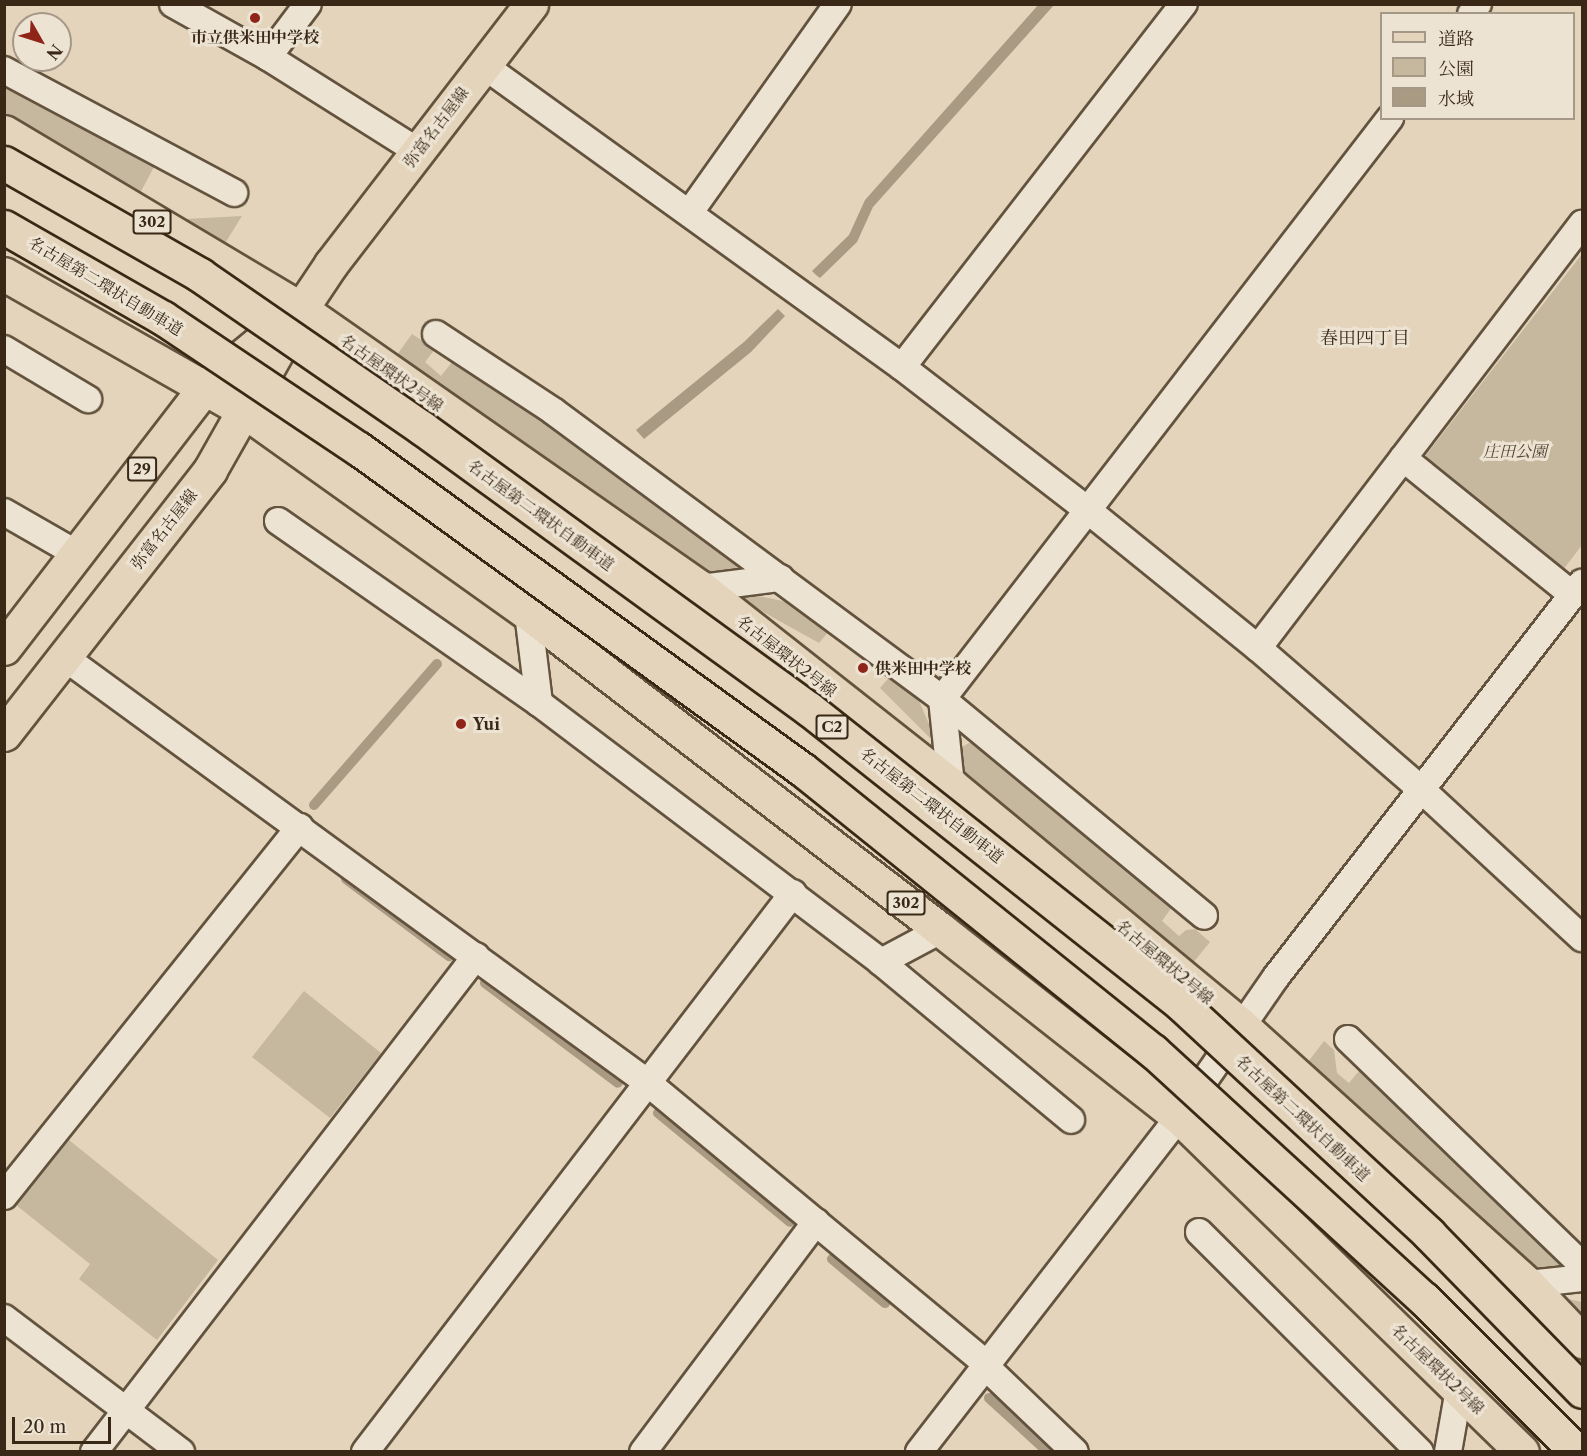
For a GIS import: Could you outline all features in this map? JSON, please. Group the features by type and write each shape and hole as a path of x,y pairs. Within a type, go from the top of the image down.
{"main road":[{"name":"弥富名古屋線","path":"4,734 210,470 301,309 417,151 531,4"},
{"name":"名古屋環状2号線","path":"4,132 301,309 701,588 951,785 1241,1025 1528,1284 1582,1341"},
{"name":"名古屋第二環状自動車道","path":"4,162 209,282 422,429 809,709 1181,1004 1429,1234 1582,1391"},
{"name":"名古屋第二環状自動車道","path":"4,227 163,318 359,449 803,770 1153,1051 1424,1299 1577,1452"},
{"name":"名古屋環状2号線","path":"4,274 206,386 243,410 528,613 941,930 1179,1117 1522,1452"},
{"name":"弥富名古屋線","path":"4,648 206,386 301,309"}],"street":[{"path":"173,4 268,57 417,151"},
{"path":"268,57 308,4"},
{"path":"690,212 838,4"},
{"path":"902,367 1184,4"},
{"path":"483,65 902,367 1090,512 1258,648 1422,790 1582,938"},
{"path":"4,70 234,193"},
{"path":"951,785 942,699 1090,512 1388,120"},
{"path":"1258,648 1582,224"},
{"path":"436,334 553,411 942,699 1204,916"},
{"path":"4,349 88,399"},
{"path":"919,1452 1179,1117 1241,1025 1578,589 1403,458"},
{"path":"4,512 77,554"},
{"path":"278,521 539,703 793,893 881,962 1071,1120"},
{"path":"701,588 780,578"},
{"path":"528,613 539,703"},
{"path":"64,657 648,1083 985,1365 1075,1452"},
{"path":"4,1196 300,827"},
{"path":"366,1452 793,893"},
{"path":"881,962 941,930"},
{"path":"94,1452 476,956"},
{"path":"1348,1039 1582,1265"},
{"path":"643,1452 816,1222"},
{"path":"1198,1232 1420,1452"},
{"path":"1528,1284 1582,1278"},
{"path":"4,1318 181,1452"},
{"path":"1448,1452 1459,1389"}],"green space":[{"path":"5,80 154,167 139,195 186,219 242,216 222,248 5,120"},
{"name":"庄田公園","path":"1582,254 1582,545 1563,570 1555,570 1427,467 1426,455"},
{"path":"412,334 435,349 425,362 441,376 453,361 739,557 739,567 732,576 712,578 394,359"},
{"path":"743,593 798,604 833,626 819,643 740,599"},
{"path":"894,672 919,701 932,731 930,738 880,688"},
{"path":"969,743 979,744 1174,904 1162,921 1179,936 1186,930 1195,929 1210,942 1188,969 965,784 955,760 958,749"},
{"path":"304,991 381,1053 330,1118 252,1057"},
{"path":"1324,1041 1334,1050 1337,1073 1349,1083 1359,1071 1367,1074 1559,1254 1563,1264 1557,1272 1546,1275 1523,1265 1308,1062"},
{"path":"69,1140 218,1260 157,1340 79,1279 90,1264 16,1205"},
{"path":"1554,1296 1582,1302 1582,1341"}],"water":[{"path":"1039,4 1054,5 873,207 857,242 820,278 816,275 812,271 849,235 865,200"},
{"path":"778,309 785,316 751,352 644,439 636,430 744,342"}],"waterway":[{"path":"314,805 437,664"},
{"path":"346,879 449,956"},
{"path":"485,983 618,1083"},
{"path":"658,1113 790,1222"},
{"path":"832,1259 885,1303"},
{"path":"989,1398 1048,1452"}],"place":[{"name":"市立供米田中学校","path":"255,18"},
{"name":"供米田中学校","path":"863,668"},
{"name":"Yui","path":"461,724"}],"district":[{"name":"春田四丁目","path":"1365,338"}]}
